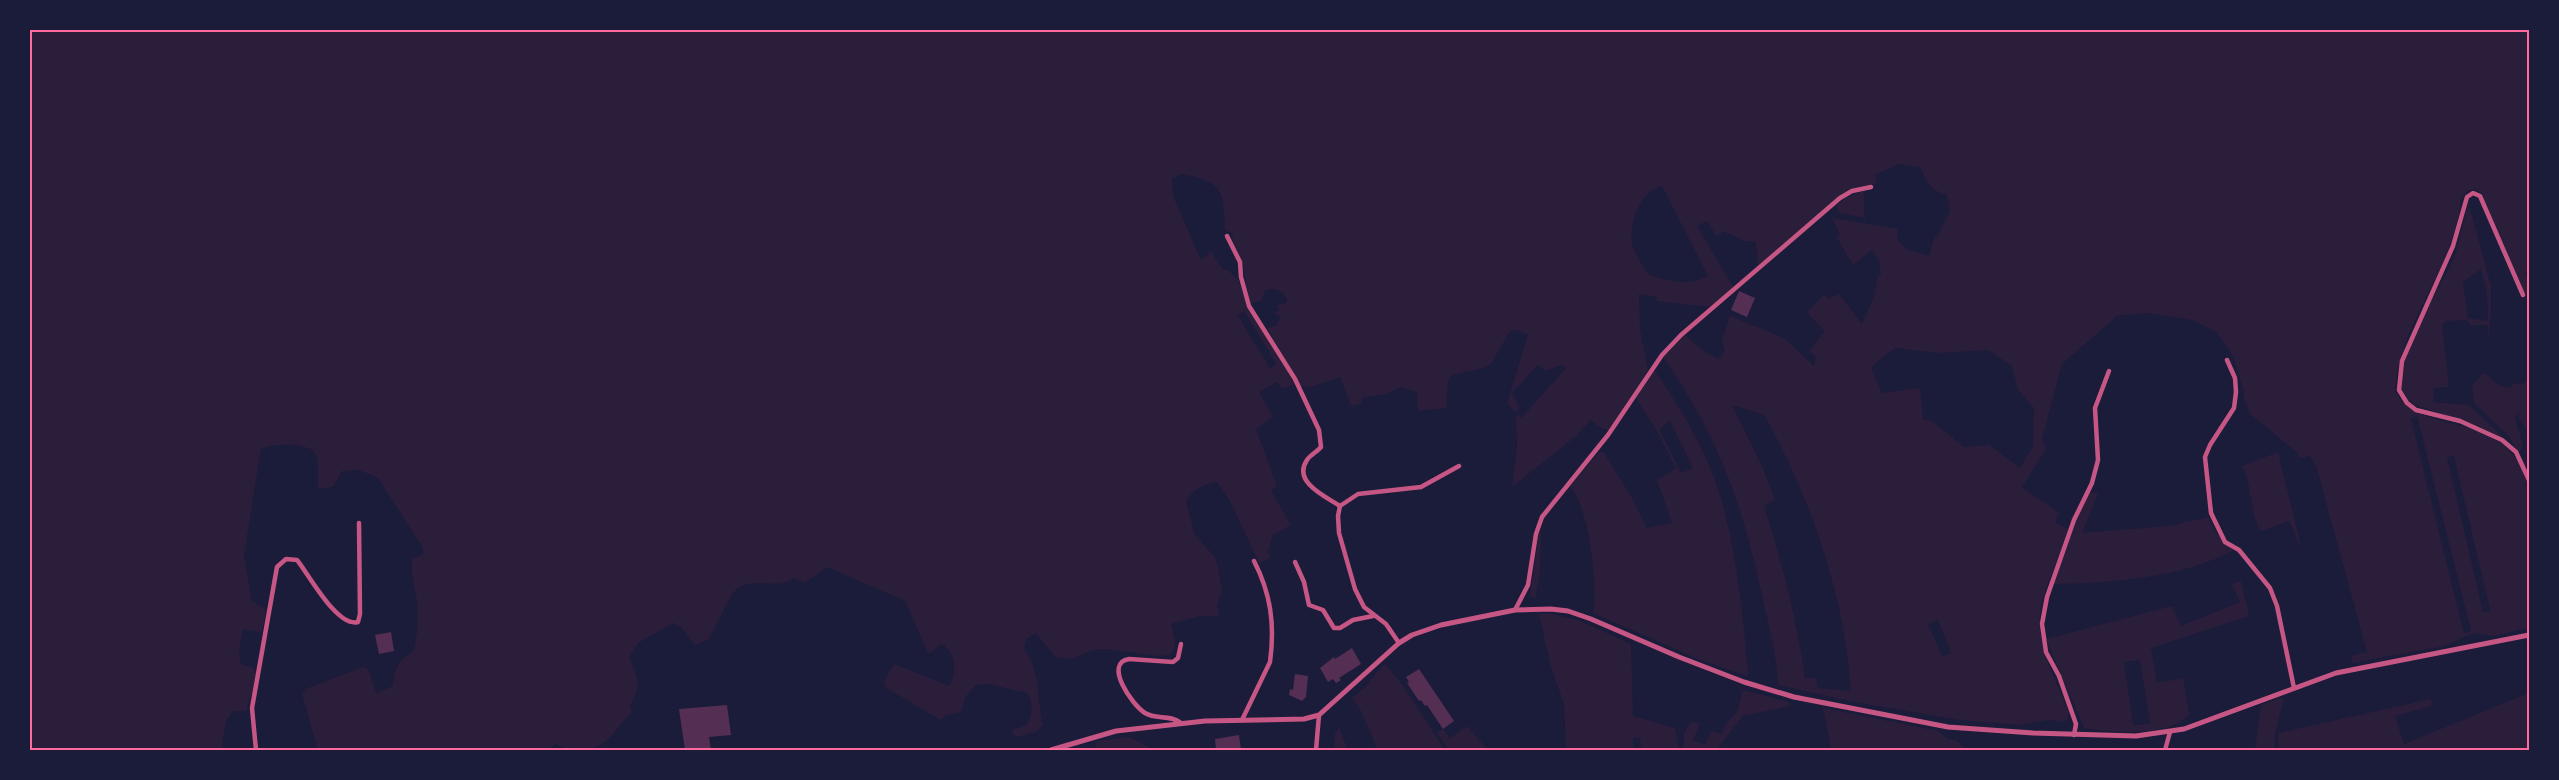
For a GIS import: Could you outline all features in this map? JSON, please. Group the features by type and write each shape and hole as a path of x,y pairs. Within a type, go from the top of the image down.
{"street":[{"path":"1515,610 1528,585 1536,534 1542,517 1608,436 1662,354 1681,335 1840,198 1852,192 1871,187"},
{"path":"2523,295 2480,196 2473,193 2467,197 2453,246 2402,362 2399,390 2407,403 2416,410 2460,421 2502,440 2516,452 2529,480"},
{"path":"1227,236 1240,262 1240,277 1250,306 1295,379 1319,430 1321,446 1308,458 1303,467 1303,475 1307,482 1320,494 1340,506"},
{"path":"2226,360 2235,378 2236,392 2234,408 2210,445 2205,457 2211,513 2224,542 2239,550 2270,588 2277,606 2294,688"},
{"path":"2074,735 2076,724 2059,676 2046,652 2042,624 2046,597 2074,520 2092,483 2098,460 2095,408 2109,372"},
{"path":"1399,643 1386,624 1373,616 1364,607 1347,566 1339,533 1338,516 1340,506 1358,494 1421,487 1459,466"},
{"path":"256,750 252,708 277,567 286,558 297,560 324,599 344,618 352,622 358,622 360,614 358,522"},
{"path":"1242,720 1270,662 1271,653 1269,598 1266,584 1254,561"},
{"path":"1295,562 1304,582 1309,605 1323,610 1334,628 1340,628 1353,620 1373,616"},
{"path":"1051,750 1116,731 1181,723 1304,719 1319,714 1399,643 1412,635 1441,625 1515,610 1536,608 1568,611 1744,682 1794,697 1948,727 2074,735 2136,736 2170,732 2203,722 2336,673 2529,635"},
{"path":"1181,644 1178,658 1173,662 1121,660 1117,664 1116,671 1140,710 1146,714 1175,718 1181,723"},
{"path":"1316,750 1319,714"},
{"path":"2165,750 2170,732"}],"shaded area":[{"path":"30,30 2529,30 2529,270 2525,272 2529,281 2529,296 2525,294 2507,257 2482,193 2474,189 2467,191 2461,199 2457,221 2443,261 2407,339 2398,367 2395,390 2407,405 2423,415 2483,433 2502,444 2518,461 2529,487 2530,496 2529,628 2492,636 2477,633 2445,646 2352,663 2351,656 2367,652 2316,466 2310,456 2299,458 2298,453 2251,415 2244,400 2244,392 2233,356 2217,333 2193,320 2147,313 2117,316 2062,364 2042,439 2046,449 2022,487 2059,513 2055,522 2068,529 2043,598 2040,613 2042,642 2046,657 2069,713 2067,720 2064,722 2048,720 2019,725 1959,720 1849,701 1778,685 1774,651 1762,595 1746,529 1736,499 1726,471 1699,415 1663,357 1685,335 1699,348 1718,359 1725,351 1722,340 1730,316 1784,338 1814,366 1816,357 1809,351 1825,331 1809,315 1808,311 1824,295 1828,299 1839,294 1862,324 1874,297 1878,276 1881,274 1879,261 1872,250 1853,265 1837,238 1840,234 1832,218 1898,229 1897,239 1906,249 1929,256 1934,238 1938,235 1950,211 1947,195 1937,191 1930,185 1920,167 1899,164 1875,175 1877,183 1851,189 1761,264 1758,264 1756,242 1744,241 1723,231 1717,237 1707,221 1697,226 1734,288 1709,307 1656,301 1657,297 1639,294 1640,329 1648,370 1644,379 1609,430 1601,428 1591,420 1575,437 1512,487 1517,447 1516,414 1521,418 1566,368 1561,365 1546,371 1538,365 1512,393 1520,408 1515,412 1507,403 1528,335 1518,330 1510,331 1491,364 1484,368 1452,375 1448,381 1446,408 1418,411 1417,392 1401,387 1383,395 1364,397 1360,404 1351,406 1340,377 1308,388 1301,386 1267,328 1276,326 1281,316 1276,315 1275,312 1279,311 1277,306 1287,302 1287,299 1278,290 1269,289 1265,290 1262,301 1251,303 1247,291 1244,268 1232,233 1225,230 1222,197 1213,185 1205,180 1181,174 1172,179 1173,196 1201,260 1211,251 1223,270 1228,270 1239,281 1247,307 1279,354 1294,384 1282,389 1277,382 1259,392 1273,417 1256,429 1277,486 1271,490 1291,525 1273,535 1268,552 1271,558 1259,563 1230,501 1217,482 1196,490 1186,501 1195,535 1215,557 1222,592 1217,605 1219,616 1200,616 1171,624 1175,644 1170,655 1158,656 1105,649 1092,650 1072,659 1055,657 1036,633 1026,639 1024,648 1034,668 1043,725 1036,732 1017,737 1012,734 1012,730 1027,725 1032,705 1027,693 988,684 976,685 966,696 961,712 946,715 941,720 886,688 884,681 894,664 949,686 954,670 951,654 944,645 939,645 932,652 928,653 905,601 827,567 805,583 793,578 787,582 780,583 743,585 730,598 708,640 695,645 681,627 673,623 638,643 629,658 637,677 636,693 630,706 632,712 609,739 594,748 574,750 556,744 546,750 318,750 302,694 308,688 363,667 369,670 376,693 393,686 398,665 414,650 418,616 412,559 423,554 423,548 378,478 359,470 342,471 333,487 318,489 318,459 313,450 287,445 261,449 244,555 252,601 266,610 262,632 243,629 239,651 241,664 254,668 257,677 246,711 233,711 226,721 221,750 30,750","holes":["1662,186 1708,276 1686,282 1670,281 1648,274 1641,263 1632,243 1632,226 1642,201 1654,189","1244,311 1276,363 1270,368 1238,316","1895,348 1940,353 1988,350 2012,366 2018,390 2034,408 2033,446 2020,468 1989,445 1964,447 1932,421 1923,419 1920,388 1882,393 1871,367","1732,405 1764,415 1796,479 1810,513 1833,584 1847,655 1851,691 1818,688 1816,678 1805,678 1798,634 1788,591 1764,506 1775,500 1762,466","2417,416 2471,631 2464,633 2411,419","2454,456 2490,610 2483,612 2447,457","1938,620 1951,653 1942,656 1928,624"]},
{"path":"1864,191 1864,212 1866,218 1839,213 1836,206 1856,193"},
{"path":"2469,204 2491,286 2491,315 2488,339 2488,325 2470,325 2467,320 2446,321 2442,324 2449,387 2434,388 2433,402 2469,405 2501,437 2471,423 2415,405 2401,388 2406,354 2420,322 2453,260","holes":["2481,269 2487,293 2488,321 2468,318 2463,282"]},
{"path":"1654,370 1692,430 1708,462 1726,517 1735,561 1746,651 1748,673 1746,676 1698,659 1593,613 1593,567 1587,528 1582,510 1570,487 1600,451 1604,453 1631,496 1647,528 1672,523 1657,480 1676,468 1657,431 1636,398","holes":["1670,421 1693,468 1681,473 1659,429"]},
{"path":"2483,373 2499,385 2507,387 2512,387 2513,383 2521,384 2529,381 2529,433 2519,419 2519,411 2515,419 2523,445 2519,453 2507,434 2474,403 2472,386"},
{"path":"2278,452 2302,551 2289,521 2261,531 2259,529 2248,482 2242,466"},
{"path":"2088,492 2098,493 2082,533 2169,526 2208,517 2215,532 2233,551 2212,560 2168,573 2122,580 2053,584"},
{"path":"1539,533 1541,534 1540,570 1535,600 1530,596"},
{"path":"2241,581 2249,616 2151,648 2157,683 2183,678 2189,714 2181,722 2155,730 2124,732 2084,728 2046,639 2172,606 2181,626 2240,602 2232,584","holes":["2140,660 2150,724 2133,725 2124,662"]},
{"path":"1546,613 1578,620 1631,644 1633,716 1675,728 1679,750 1641,750 1640,738 1633,738 1633,750 1566,750 1564,704 1551,667 1539,614"},
{"path":"1386,665 1401,683 1445,750 1378,750 1360,709 1352,698 1367,685 1382,666"},
{"path":"1743,690 1788,702 1790,706 1743,716 1716,750 1683,750 1684,733 1692,721 1700,724 1693,740 1705,745 1711,731 1722,734 1725,725 1737,711"},
{"path":"2529,693 2529,750 2279,750 2278,733 2431,699 2432,706 2395,716 2404,744"},
{"path":"2283,698 2283,701 2275,734 2274,750 2255,750 2261,705"},
{"path":"1823,708 1938,731 1949,740 1956,740 1967,750 1831,750"},
{"path":"1467,726 1488,750 1449,750 1437,733 1443,729 1450,738"},
{"path":"1339,727 1348,750 1334,750 1335,733"},
{"path":"1130,737 1153,750 1095,750 1096,741"}],"building":[{"path":"1739,291 1755,298 1747,317 1731,310"},
{"path":"391,632 394,651 379,654 375,635"},
{"path":"1352,648 1361,664 1339,678 1341,680 1336,683 1333,679 1328,682 1320,668 1334,657 1335,659"},
{"path":"1419,669 1454,721 1443,729 1427,705 1425,706 1421,700 1419,701 1407,683 1409,682 1406,677"},
{"path":"1295,674 1308,676 1306,697 1302,701 1289,695 1290,689 1293,690"},
{"path":"727,705 731,735 709,737 711,750 685,750 679,709"},
{"path":"1239,735 1241,750 1216,750 1215,739"}]}
